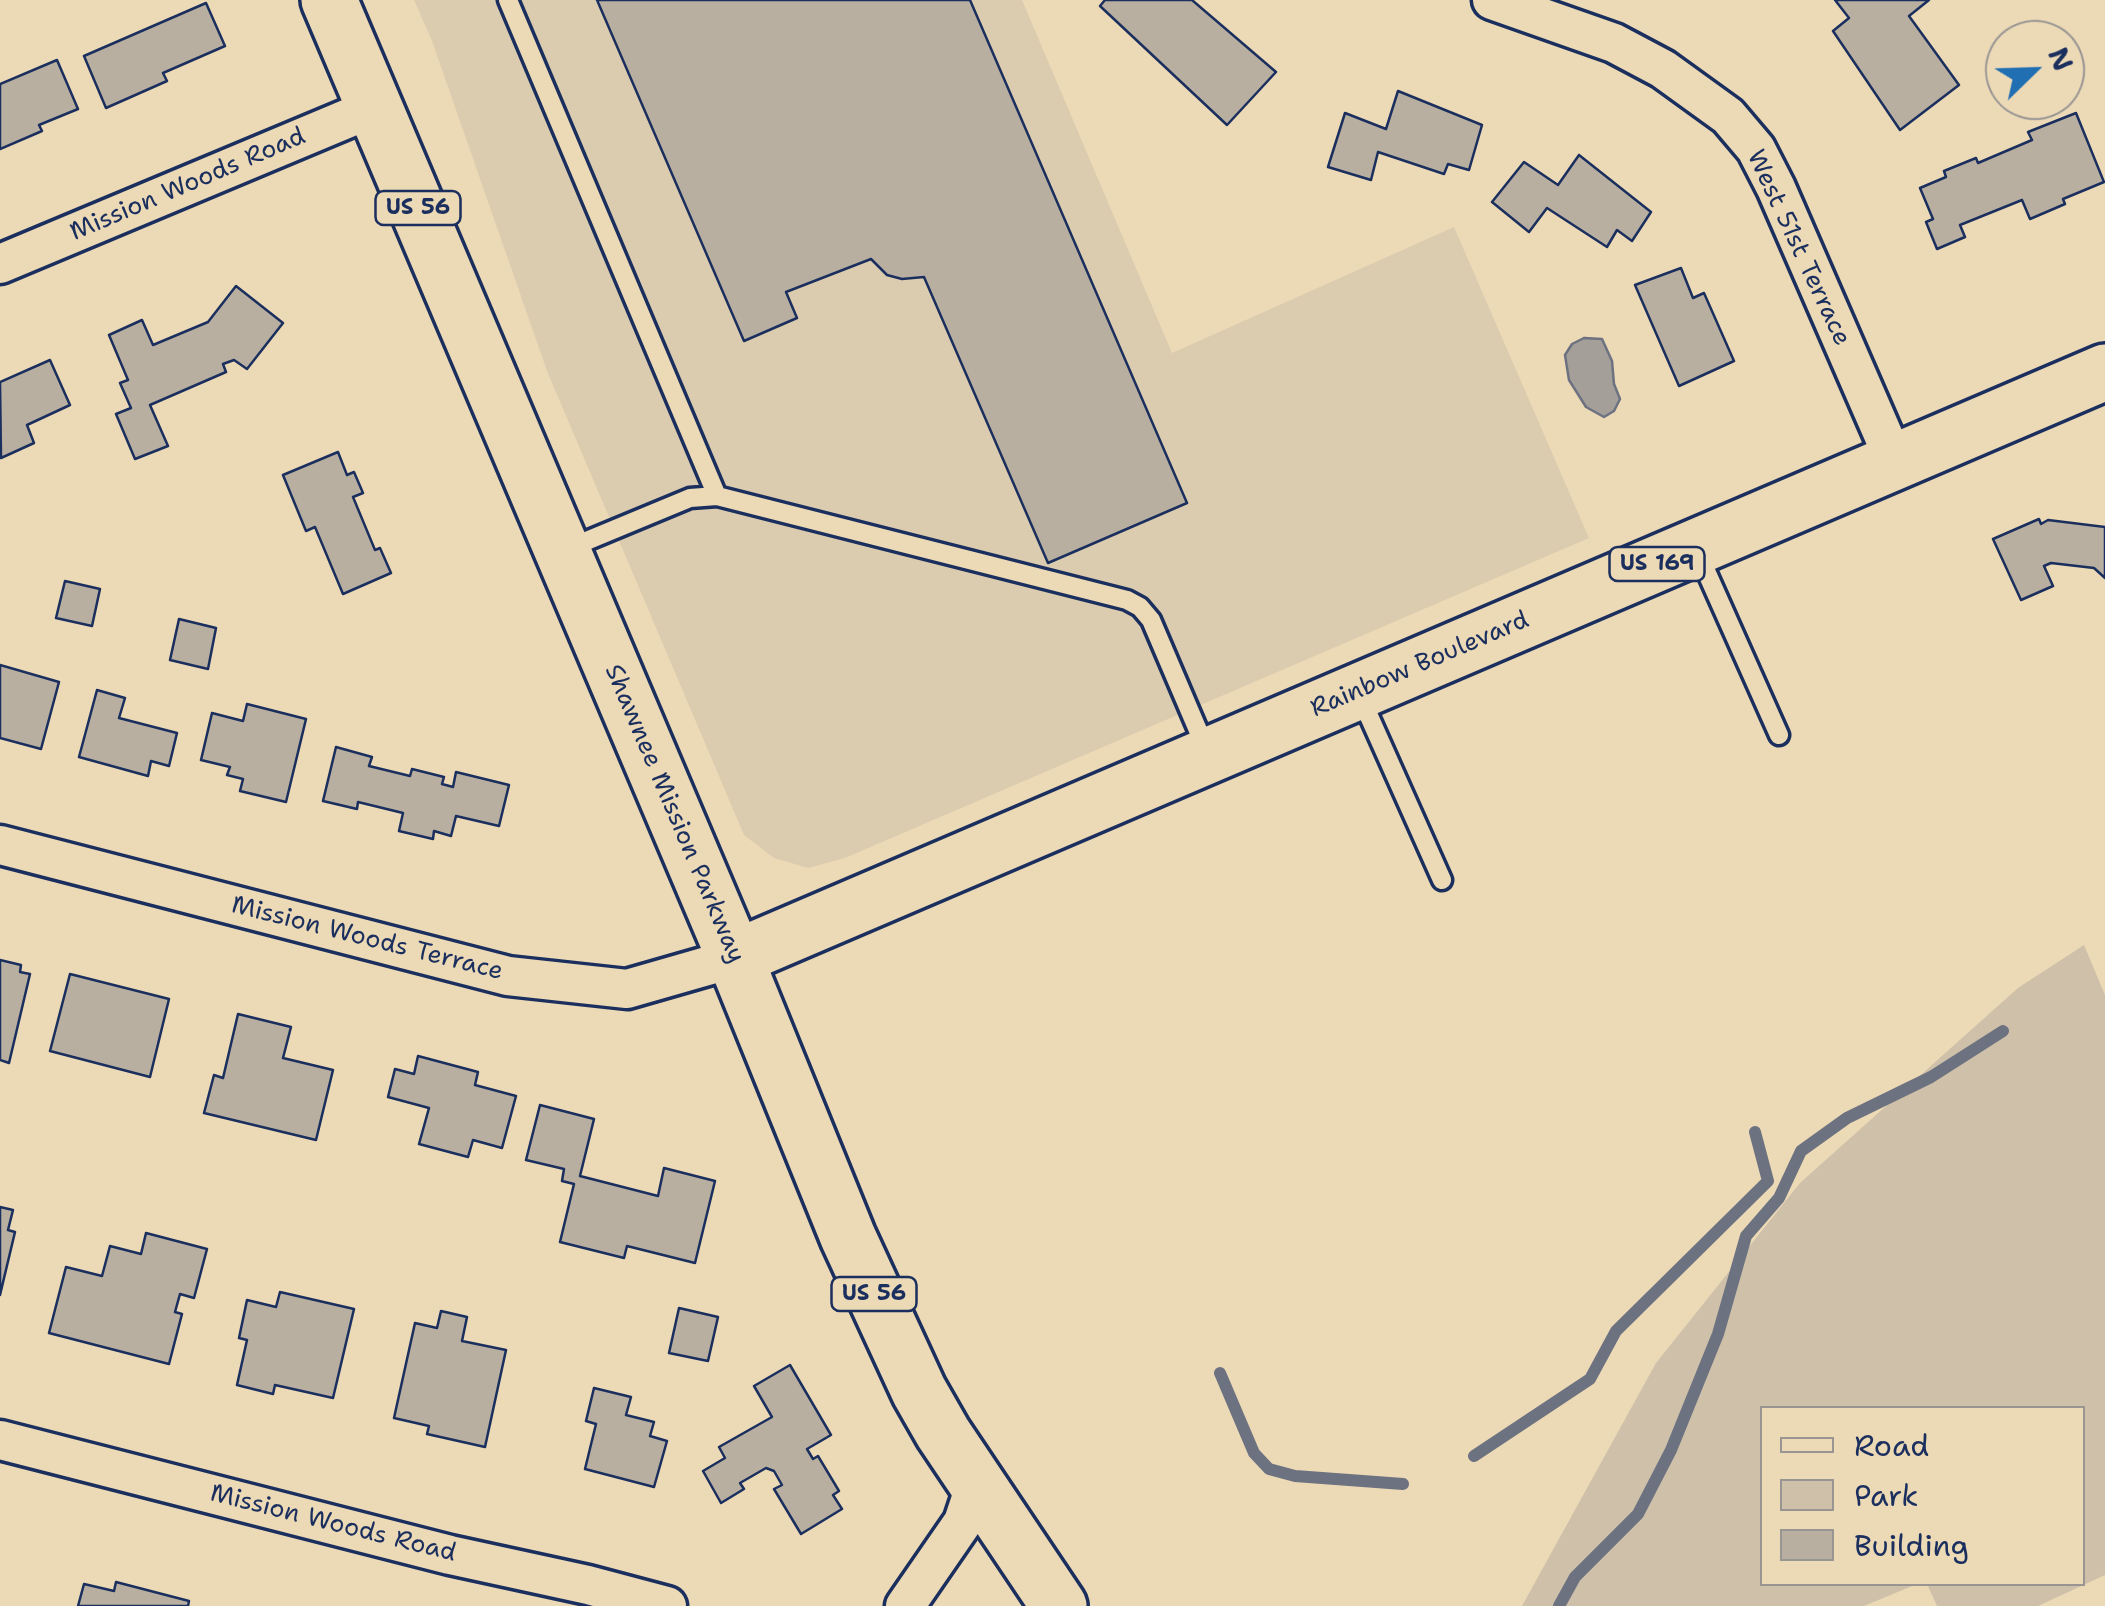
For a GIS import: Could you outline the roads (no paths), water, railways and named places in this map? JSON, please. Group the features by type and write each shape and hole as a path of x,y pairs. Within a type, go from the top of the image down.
{"main road":[{"name":"Shawnee Mission Parkway","path":"329,0 735,958 848,1236 919,1391 1059,1606"},
{"name":"Rainbow Boulevard","path":"735,958 2105,372"}],"street":[{"name":"West 51st Terrace","path":"1492,0 1614,44 1664,69 1728,116 1756,149 1776,188 1894,462"},
{"name":"Mission Woods Road","path":"0,264 376,107"},
{"name":"Mission Woods Terrace","path":"0,846 508,976 627,989 735,958"},
{"name":"Mission Woods Road","path":"0,1440 667,1606"},
{"path":"905,1606 963,1522 976,1483"}],"lane":[{"path":"508,0 718,496"},
{"path":"564,551 690,498 718,496 1127,600 1151,620 1209,755"},
{"path":"1695,547 1715,584 1779,735"},
{"path":"1357,691 1442,880"}],"waterway":[{"path":"1559,1606 1575,1577 1638,1514 1671,1450 1718,1334 1746,1236 1779,1198 1801,1151 1847,1118 1931,1077 2003,1031"},
{"path":"1474,1456 1590,1379 1616,1331 1768,1181 1755,1132"},
{"path":"1220,1373 1254,1453 1269,1469 1295,1476 1403,1484"}]}
